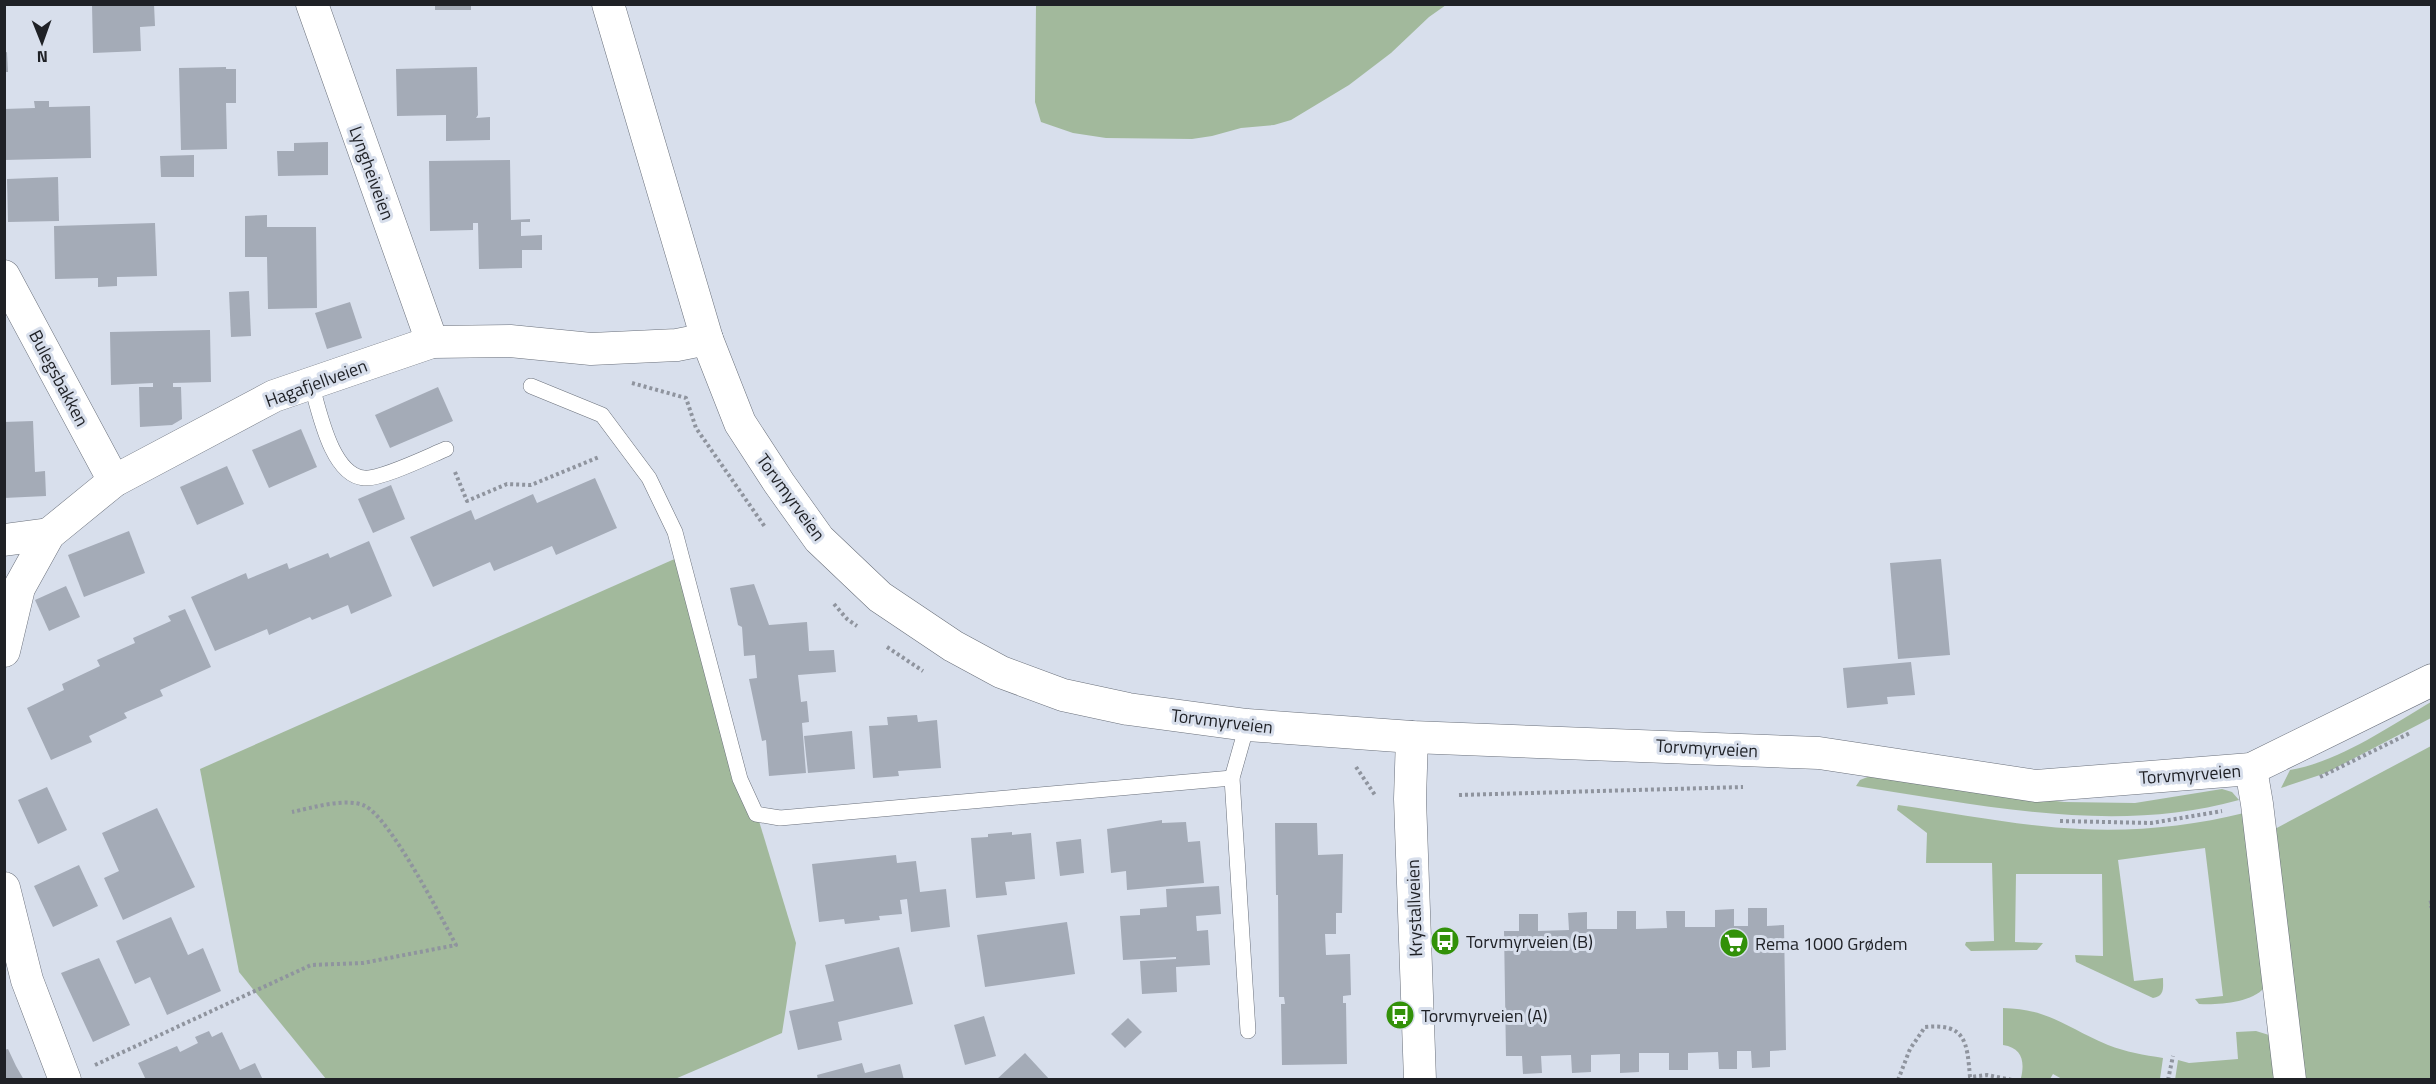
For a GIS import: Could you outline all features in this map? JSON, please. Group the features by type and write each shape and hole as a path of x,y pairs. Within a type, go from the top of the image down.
{"street":[{"name":"Lyngheiveien","path":"312,4 432,342"},
{"name":"Torvmyrveien","path":"608,4 707,339 740,423 778,483 819,539 880,597 953,646 1001,672 1063,696 1128,709 1247,725 1412,737 1819,753 2036,786 2251,769 2432,680"},
{"name":"Bulegsbakken","path":"4,276 114,481"},
{"name":"Hagafjellveien","path":"4,651 19,588 49,534 114,481 274,396 432,342 510,341 591,349 677,345 707,339"},
{"path":"4,540 49,534"},
{"name":"Krystallveien","path":"1412,737 1410,799 1420,1080"},
{"name":"Torvmyrveien","path":"2251,769 2290,1080"},
{"path":"4,888 27,980 76,1075"}],"lane":[{"path":"311,383 333,452 346,472 364,478 384,474 446,449"},
{"path":"531,386 602,415 649,478 675,532 740,779 756,814 780,818 1232,778"},
{"path":"1247,725 1232,778 1248,1030"}],"path":[{"path":"446,449 467,501 507,484 531,485 625,446"},
{"path":"76,1075 311,965 363,963 456,945 387,828 365,806 337,802 292,812"},
{"path":"2432,902 2429,903 2432,908"},
{"path":"1898,1080 1910,1049 1925,1027 1940,1025 1956,1029 1964,1039 1968,1048 1970,1077 1987,1075 2012,1080"},
{"path":"2168,1080 2173,1056"}],"green space":[{"path":"1036,4 1446,5 1429,17 1391,53 1349,85 1291,120 1192,139 1106,138 1073,133 1041,122 1035,102"},
{"path":"679,557 796,943 782,1033 675,1079 326,1079 239,972 200,769"},
{"path":"2431,702 2431,718 2326,773 2281,788 2290,770 2309,766 2346,751"},
{"path":"2431,746 2431,1079 2304,1079 2273,830"},
{"path":"1870,776 2064,802 2135,803 2222,789 2232,792 2239,800 2192,810 2144,815 2096,816 2048,813 1999,808 1856,786 1860,780"},
{"path":"1898,805 2034,825 2100,830 2163,827 2244,813 2264,988 2251,997 2234,1002 2199,1004 2195,999 2223,996 2205,848 2118,860 2134,981 2163,978 2160,995 2153,998 2076,962 2075,955 2103,956 2102,874 2016,874 2015,942 2043,943 2037,950 1971,951 1965,945 1966,942 1994,941 1992,863 1926,863 1927,833 1897,810"},
{"path":"2003,1008 2019,1009 2046,1016 2115,1047 2163,1058 2160,1079 2062,1079 2053,1074 2050,1079 2021,1078 2023,1066 2021,1056 2014,1049 2003,1045"},
{"path":"2256,1031 2269,1035 2281,1079 2175,1080 2178,1060 2189,1063 2238,1059 2236,1032"}],"building":[{"path":"92,4 154,4 155,26 140,27 141,51 93,53"},
{"path":"435,4 471,4 471,10 435,10"},
{"path":"7,52 8,72 4,72 4,53"},
{"path":"226,67 226,69 236,69 236,103 226,103 227,149 181,150 179,68"},
{"path":"477,67 478,115 476,118 490,117 490,140 446,141 446,115 397,116 396,69"},
{"path":"34,101 49,101 49,107 90,106 91,158 4,160 4,109 35,108"},
{"path":"328,142 328,175 278,176 277,151 294,151 294,143"},
{"path":"194,155 194,177 161,177 160,156"},
{"path":"510,160 511,220 530,219 530,222 521,222 521,236 542,235 542,250 522,250 522,268 479,269 478,223 473,223 473,230 430,231 429,161"},
{"path":"58,177 59,221 8,222 7,179"},
{"path":"267,215 267,227 316,227 317,308 268,309 267,257 245,257 245,216"},
{"path":"155,223 157,276 117,277 117,286 98,287 98,278 55,279 54,226"},
{"path":"249,291 251,336 231,337 229,292"},
{"path":"350,302 362,338 327,349 315,313"},
{"path":"210,330 211,382 173,383 173,387 181,387 182,419 172,425 140,427 139,387 153,387 153,383 111,385 110,332"},
{"path":"438,387 453,421 390,448 375,415"},
{"path":"33,421 35,472 45,471 46,496 4,498 4,422"},
{"path":"301,429 317,467 269,488 252,450"},
{"path":"227,466 244,504 197,525 180,487"},
{"path":"595,478 617,528 556,555 552,546 494,571 490,562 433,587 410,537 471,510 475,520 533,494 537,503"},
{"path":"391,485 405,519 373,533 358,499"},
{"path":"129,531 145,573 84,597 68,555"},
{"path":"369,541 392,596 351,614 348,605 312,620 310,617 269,635 267,629 215,651 191,597 246,573 248,579 287,563 289,569 328,553 330,558"},
{"path":"1941,559 1950,655 1898,659 1890,563"},
{"path":"754,584 769,625 807,622 809,651 834,650 836,672 798,675 801,702 807,701 809,722 802,723 806,773 769,776 766,740 762,741 749,679 757,678 755,655 744,656 742,627 738,625 730,588"},
{"path":"66,586 80,617 49,631 35,600"},
{"path":"185,609 211,667 160,690 163,696 124,713 127,718 89,736 92,742 51,760 27,708 64,690 62,684 100,666 97,660 135,643 133,638 171,621 168,616"},
{"path":"1911,662 1915,695 1887,697 1888,704 1847,708 1843,668"},
{"path":"917,715 918,722 937,720 941,768 898,771 899,776 873,778 869,726 888,725 887,717"},
{"path":"852,731 855,769 808,773 804,736"},
{"path":"47,787 67,830 38,844 18,800"},
{"path":"157,808 195,887 123,920 104,878 119,871 102,833"},
{"path":"1162,820 1162,823 1186,822 1188,842 1200,841 1204,883 1127,890 1126,871 1111,873 1107,829"},
{"path":"1275,823 1317,823 1318,855 1343,854 1342,913 1336,913 1336,934 1325,934 1326,955 1350,954 1351,995 1343,996 1343,1003 1346,1003 1347,1064 1282,1065 1281,1004 1285,1004 1284,997 1279,997"},
{"path":"1012,832 1012,835 1031,833 1035,879 1005,882 1007,895 976,898 971,838"},
{"path":"1081,839 1084,873 1060,876 1056,842"},
{"path":"896,855 897,863 916,861 920,892 946,889 950,927 911,932 907,899 900,900 902,914 879,916 880,920 845,924 844,919 819,922 812,864"},
{"path":"79,865 98,906 53,927 34,886"},
{"path":"1219,886 1221,914 1196,916 1197,931 1208,930 1210,965 1176,967 1177,992 1142,994 1140,961 1176,959 1176,957 1123,960 1120,916 1140,915 1140,909 1167,907 1166,889"},
{"path":"1748,908 1767,908 1767,926 1784,925 1786,1050 1770,1051 1770,1067 1752,1068 1751,1051 1737,1051 1737,1069 1719,1069 1718,1052 1688,1053 1688,1070 1669,1070 1669,1053 1639,1053 1639,1072 1620,1073 1620,1054 1591,1055 1591,1072 1572,1073 1571,1055 1541,1056 1542,1073 1523,1074 1522,1056 1506,1056 1504,931 1519,931 1519,914 1538,914 1538,931 1569,930 1568,913 1587,912 1587,929 1617,929 1617,911 1636,911 1636,929 1667,928 1666,911 1685,911 1685,927 1715,927 1715,910 1734,909 1734,926 1748,926"},
{"path":"171,917 188,955 203,948 221,991 167,1015 150,977 135,984 116,941"},
{"path":"1067,922 1075,974 985,987 977,935"},
{"path":"899,947 913,1004 838,1022 842,1040 798,1050 789,1011 834,1001 825,965"},
{"path":"99,958 130,1025 93,1042 61,973"},
{"path":"984,1016 996,1056 965,1065 954,1025"},
{"path":"1128,1018 1142,1032 1125,1048 1111,1034"},
{"path":"209,1031 212,1037 222,1032 240,1070 255,1063 263,1080 146,1080 138,1063 177,1046 180,1052 198,1043 195,1037"},
{"path":"8,1049 24,1080 4,1080 4,1050"},
{"path":"1025,1053 1050,1080 996,1080"},
{"path":"862,1063 865,1073 900,1064 904,1080 818,1080 817,1075"}],"place":[{"name":"Torvmyrveien (B)","path":"1445,941"},
{"name":"Rema 1000 Grødem","path":"1734,943"},
{"name":"Torvmyrveien (A)","path":"1400,1015"}]}
